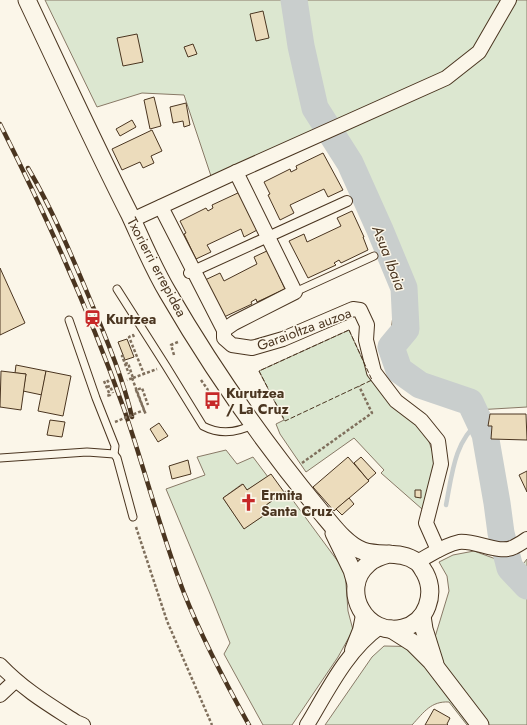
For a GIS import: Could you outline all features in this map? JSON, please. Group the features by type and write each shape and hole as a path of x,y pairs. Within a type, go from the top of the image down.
{"street":[{"name":"Txorierri errepidea","path":"27,0 167,292 203,352 301,488 342,536 362,551 401,555 417,562"},
{"path":"132,220 446,78 479,52 509,0"},
{"path":"161,207 192,272 224,330 234,323 295,292 236,172"},
{"path":"192,272 347,201"},
{"name":"Garaioltza auzoa","path":"224,330 224,338 232,345 252,348 283,339 353,309 360,310 367,325 366,340 374,372 396,401 421,420 438,441 441,464 426,524 438,550"},
{"name":"Txorierri errepidea","path":"322,514 336,536 352,570 356,584 355,594 363,615"},
{"path":"306,725 349,658 371,634 386,628 402,628 413,624 422,616 428,605 430,592 428,579 417,562 438,550 458,542 472,542 494,549 513,548 527,539"},
{"path":"356,584 360,573 368,564 377,557 389,554"},
{"path":"363,615 371,623 386,628 413,643 431,661 480,725"},
{"path":"349,658 360,630 363,615"},
{"path":"422,616 424,629 434,662 446,682"},
{"path":"0,665 15,681 36,697 83,725"},
{"path":"0,695 15,681"}],"lane":[{"path":"295,292 374,256"},
{"path":"117,289 203,426 213,432 223,432 241,431 254,424"},
{"path":"69,320 96,398 115,446 114,454 117,458 133,517"},
{"path":"0,458 86,452 114,454"}],"path":[{"path":"137,341 133,335 129,337 144,374"},
{"path":"175,362 171,345 178,342 182,348"},
{"path":"124,356 122,356 128,374"},
{"path":"125,364 128,363 144,409"},
{"path":"151,364 155,370"},
{"path":"127,380 159,368"},
{"path":"200,378 208,390 213,387"},
{"path":"107,387 110,386 112,393"},
{"path":"302,468 299,465 372,413 359,386"},
{"path":"115,422 144,409 148,405 142,388 136,390 144,409 146,414"},
{"path":"133,517 167,621 212,725"}],"green space":[{"path":"45,0 527,0 527,407 476,410 448,404 435,398 408,376 395,355 391,330 393,316 401,293 396,260 344,159 325,130 211,176 184,95 142,93 97,107"},
{"path":"349,330 372,380 426,433 434,456 433,484 427,503 422,509 381,473 384,470 354,438 306,472 280,434 276,424 284,420 259,371"},
{"path":"226,450 237,464 253,457 268,477 247,490 242,484 223,498 244,528 266,514 262,508 286,491 345,571 348,611 353,630 338,657 292,725 263,725 224,654 230,643 166,489 205,475 197,457"},
{"path":"474,551 504,562 513,577 527,559 527,725 467,725 449,702 443,702 437,703 428,708 412,725 325,725 372,657 384,646 432,647 449,591 447,576 439,562 453,555"}],"building":[{"path":"263,11 269,38 256,41 250,14"},
{"path":"137,34 143,62 123,66 117,38"},
{"path":"193,44 197,54 188,57 184,47"},
{"path":"154,97 161,126 150,129 144,100"},
{"path":"186,103 190,125 184,127 183,121 173,123 170,107"},
{"path":"132,120 136,127 120,136 116,129"},
{"path":"152,130 162,151 151,156 154,163 143,168 140,162 122,170 112,149"},
{"path":"323,153 343,190 328,197 324,189 290,205 294,213 280,220 268,195 270,194 264,182 290,169 291,172 297,169 296,166"},
{"path":"240,192 259,229 244,237 241,229 207,245 211,252 196,259 184,234 186,233 180,221 206,208 208,211 213,208 212,205"},
{"path":"352,211 364,237 368,250 341,263 339,260 334,263 336,265 308,278 289,241 304,234 307,242 341,226 337,218"},
{"path":"269,250 281,275 279,276 285,289 257,302 256,299 251,302 252,304 224,317 205,280 220,273 224,281 257,264 254,257"},
{"path":"0,268 25,323 0,335"},
{"path":"127,339 134,357 125,360 118,342"},
{"path":"16,365 46,371 42,395 23,391 26,374 15,373"},
{"path":"1,371 26,374 21,410 0,407"},
{"path":"46,371 71,376 63,416 38,411"},
{"path":"490,414 526,414 527,440 491,439 492,426 488,426"},
{"path":"50,420 65,422 62,437 47,435"},
{"path":"159,423 168,436 158,442 150,429"},
{"path":"348,457 369,481 334,511 313,487"},
{"path":"361,457 376,473 368,480 354,463"},
{"path":"188,460 191,474 172,479 169,466"},
{"path":"527,471 527,492 519,475"},
{"name":"Ermita Santa Cruz","path":"271,474 284,492 262,508 266,514 244,529 223,498 243,484 247,490"},
{"path":"415,490 421,490 421,498 415,497"},
{"path":"349,498 354,504 342,515 336,509"},
{"path":"434,709 450,718 447,724 448,725 425,725"}],"waterway":[{"name":"Asua Ibaia","path":"294,0 301,46 315,108 350,163 404,288 406,329 391,347 399,370 420,385 470,402 485,434 501,533 510,568 527,586"},
{"path":"446,505 452,471 459,449 464,439 479,422"}],"railway":[{"path":"0,124 51,229 111,372 168,548 198,627 249,725"},
{"path":"28,168 53,215 89,297 118,371 132,417"}],"fence":[{"path":"349,330 372,380 285,421 259,371 349,330"}],"place":[{"name":"Kurtzea","path":"93,319"},
{"name":"Kurutzea / La Cruz","path":"213,401"},
{"name":"Ermita Santa Cruz","path":"248,503"}]}
